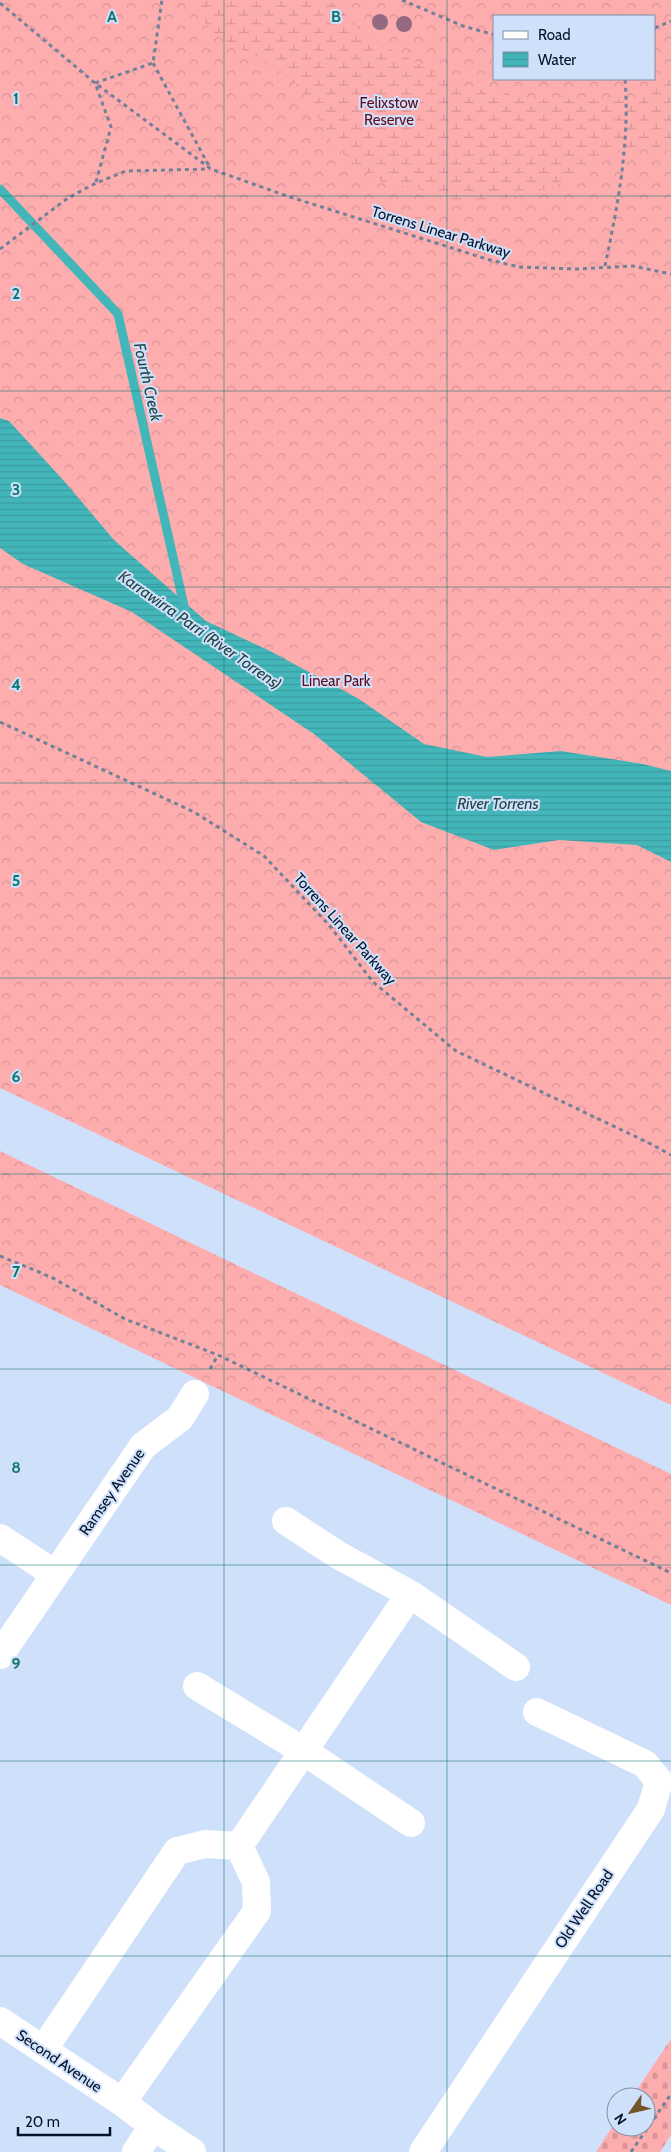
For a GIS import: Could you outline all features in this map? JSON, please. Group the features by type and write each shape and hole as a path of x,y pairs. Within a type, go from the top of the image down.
{"street":[{"name":"Ramsey Avenue","path":"0,1655 143,1446 180,1418 195,1394"},
{"path":"286,1521 338,1555 410,1594 516,1667"},
{"path":"0,1538 55,1574"},
{"path":"239,1846 302,1750 410,1594"},
{"path":"197,1686 302,1750 411,1823"},
{"name":"Old Well Road","path":"423,2152 651,1809 659,1781 645,1764 537,1712"},
{"path":"43,2050 177,1851 205,1844 239,1846"},
{"path":"122,2102 257,1911 256,1882 239,1846"},
{"name":"Second Avenue","path":"0,2021 122,2102 153,2126 192,2152"},
{"path":"136,2152 153,2126"}],"path":[{"path":"162,0 152,62 211,169"},
{"path":"402,0 463,26 493,34"},
{"path":"0,3 96,83 211,169"},
{"path":"656,28 671,21"},
{"path":"96,83 152,62"},
{"path":"605,266 618,203 623,159 627,98 625,80"},
{"path":"96,83 111,127 96,183"},
{"path":"0,249 68,198 96,183 126,171 211,169"},
{"name":"Torrens Linear Parkway","path":"211,169 287,196 490,260 519,267 577,269 633,266 671,274"},
{"name":"Torrens Linear Parkway","path":"0,722 194,812 264,856 329,925 373,982 456,1051 671,1155"},
{"path":"0,1256 51,1277 125,1319 218,1355 671,1573"},
{"path":"631,2152 671,2094"}],"green space":[{"name":"Linear Park","path":"0,0 671,0 671,1405 0,1088"},
{"name":"Felixstow Reserve","path":"201,0 325,0 338,7 360,30 383,45 433,72 477,89 528,99 617,99 632,103 641,99 671,77 671,151 642,149 615,153 582,175 546,189 491,202 450,200 415,188 384,183 357,166 335,146 306,96 295,83 266,61 234,46 211,32 201,15"},
{"path":"0,1151 671,1474 671,1605 0,1285"},
{"path":"671,2039 671,2135 660,2152 596,2152 606,2136 656,2137 656,2087 639,2087"}],"water":[{"name":"River Torrens","path":"0,418 9,421 65,482 114,540 206,621 270,651 359,699 424,744 487,757 561,751 643,764 671,771 671,862 637,845 559,840 494,850 421,822 314,734 132,612 23,564 0,548"}],"waterway":[{"name":"Fourth Creek","path":"0,189 118,314 185,610"}],"water label":[{"name":"Karrawirra Parri (River Torrens)","path":"200,630"}]}
